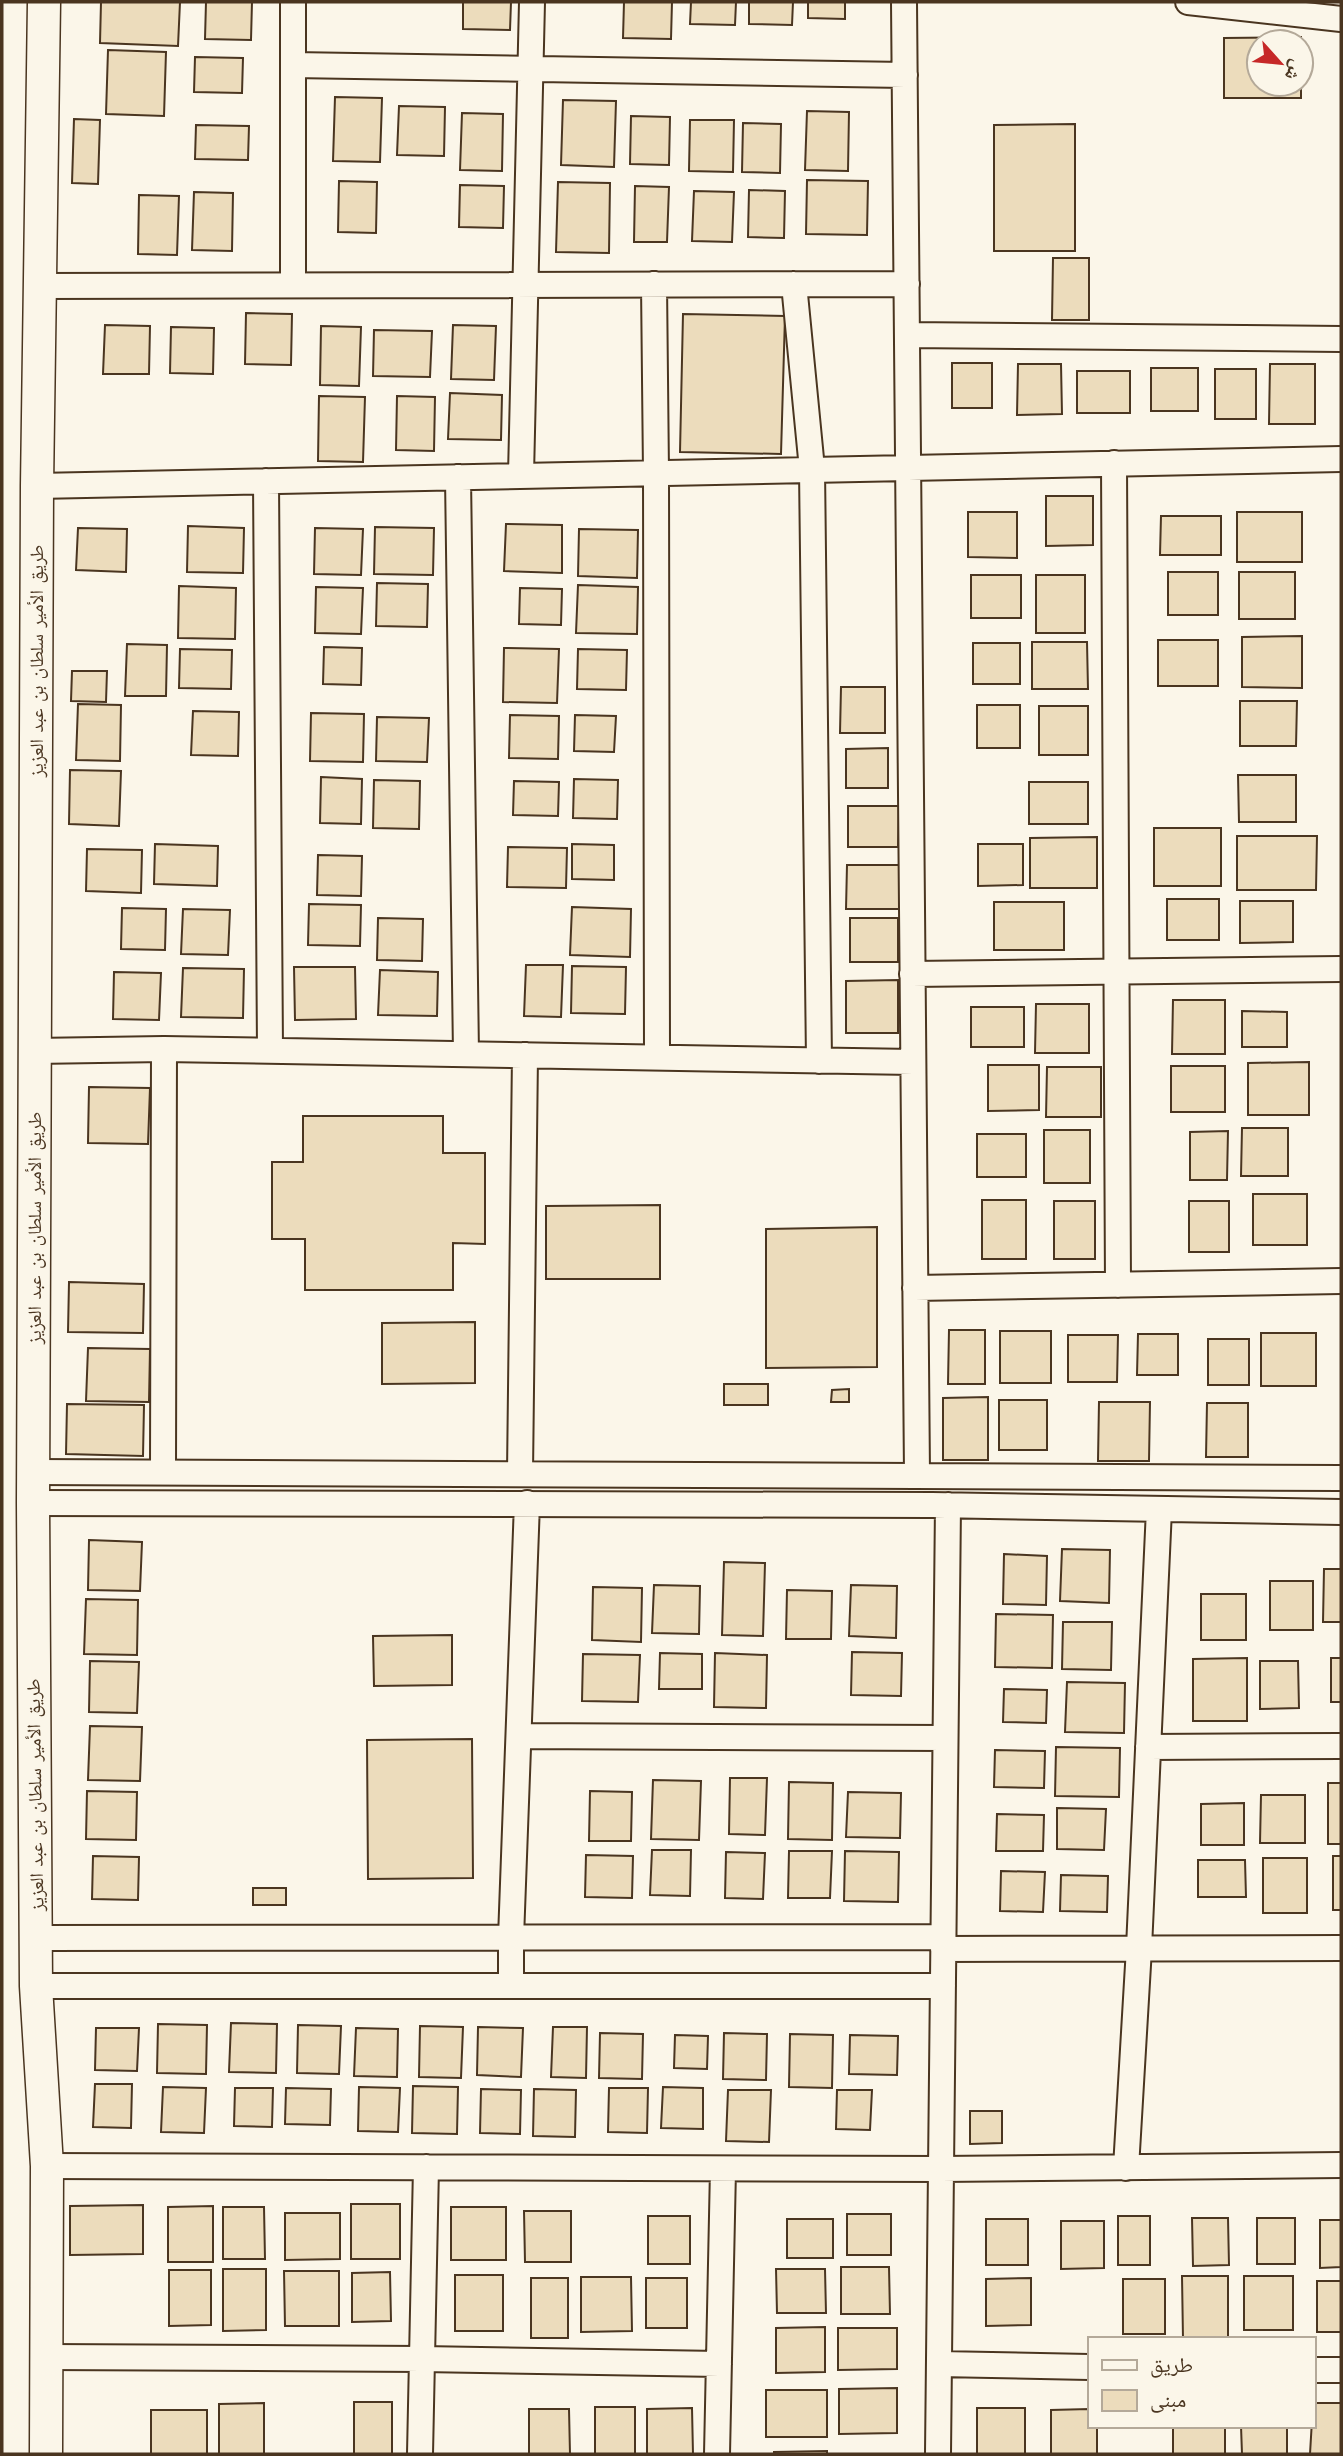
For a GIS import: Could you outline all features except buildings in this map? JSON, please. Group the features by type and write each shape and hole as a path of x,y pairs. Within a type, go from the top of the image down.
{"main road":[{"name":"طريق الأمير سلطان بن عبد العزيز","path":"44,2 37,486 33,1503 36,1986 47,2166 46,2454"}],"street":[{"path":"293,2 293,285"},
{"path":"521,475 532,2"},
{"path":"904,2 917,1474"},
{"path":"1188,2 1341,19"},
{"path":"293,65 905,75"},
{"path":"794,284 812,470 819,1060"},
{"path":"40,286 907,284"},
{"path":"654,285 657,1057"},
{"path":"907,335 1341,340"},
{"path":"37,486 1341,458"},
{"path":"1114,463 1118,1284"},
{"path":"458,477 466,1054"},
{"path":"266,481 270,1051"},
{"path":"912,974 1341,969"},
{"path":"34,1051 164,1049 913,1062"},
{"path":"163,1471 164,1049"},
{"path":"520,1473 525,1055"},
{"path":"915,1288 1341,1281"},
{"path":"33,1472 1341,1478"},
{"path":"33,1503 948,1505 1341,1512"},
{"path":"511,1986 527,1503"},
{"path":"938,2454 948,1505"},
{"path":"1126,2168 1139,1948 1158,1509"},
{"path":"519,1736 945,1738"},
{"path":"1148,1746 1341,1746"},
{"path":"36,1938 511,1938 1139,1948 1341,1948"},
{"path":"36,1986 943,1986"},
{"path":"47,2166 941,2169 1341,2165"},
{"path":"420,2454 426,2167"},
{"path":"717,2454 723,2169"},
{"path":"46,2357 719,2364"},
{"path":"939,2364 1088,2367"},
{"path":"1315,2370 1341,2370"}]}
